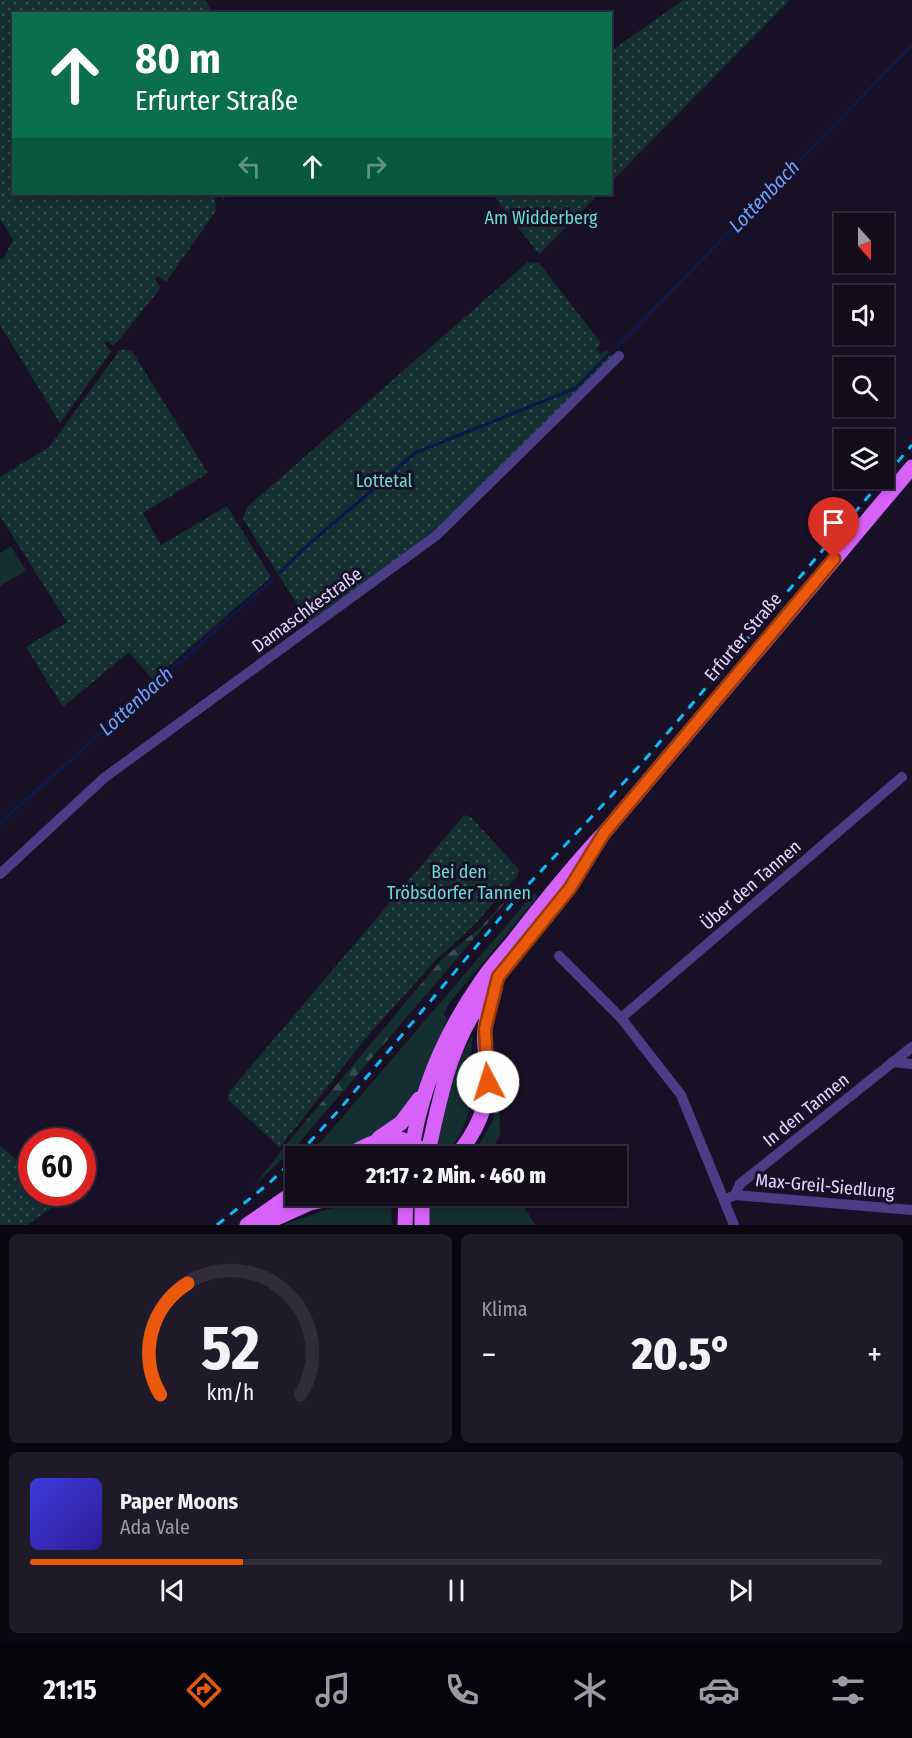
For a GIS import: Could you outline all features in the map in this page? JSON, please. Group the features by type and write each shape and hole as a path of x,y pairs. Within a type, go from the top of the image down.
{"main road":[{"name":"Erfurter Straße","path":"426,1088 454,1024 483,978 556,886 604,833 912,468"},
{"name":"Erfurter Straße","path":"428,1146 445,1078 456,1048 477,1007 498,977 570,888 604,833"},
{"path":"463,1146 481,1116 486,1098 488,1082 485,1029 498,977"},
{"path":"367,1146 401,1124 426,1088"},
{"path":"413,1146 426,1088"},
{"path":"369,1146 389,1138 401,1138 408,1146"},
{"path":"247,1225 285,1199"},
{"path":"261,1225 304,1206"},
{"path":"405,1206 405,1225"},
{"path":"422,1206 422,1225"}],"street":[{"name":"Damaschkestraße","path":"0,874 104,778 437,536 619,356"},
{"name":"Über den Tannen","path":"621,1018 902,777"},
{"path":"559,956 621,1018 681,1095 734,1225"},
{"name":"In den Tannen","path":"724,1200 735,1195 740,1184 912,1047"},
{"path":"892,1062 912,1064"},
{"name":"Max-Greil-Siedlung","path":"735,1195 912,1209"}],"green space":[{"path":"0,0 205,0 212,12 12,12 12,195 227,195 223,200 219,196 215,198 216,211 166,282 158,276 155,279 160,287 159,290 118,341 113,346 108,341 104,343 111,352 60,423 0,325 0,260 13,240 0,219"},
{"name":"Am Widderberg","path":"683,0 790,0 612,181 612,50"},
{"name":"Am Widderberg","path":"493,195 598,195 539,254"},
{"name":"Lottetal","path":"528,262 539,263 601,343 596,350 600,354 608,350 613,357 434,531 309,623 243,519 247,507"},
{"path":"124,349 132,351 208,473 143,513 161,545 227,506 271,577 153,680 129,652 63,707 26,647 67,622 0,516 0,477 49,447 119,351"},
{"path":"11,546 26,571 0,586 0,553"},
{"name":"Bei den Tröbsdorfer Tannen","path":"464,815 471,817 519,870 518,875 475,924 434,962 365,1039 279,1147 228,1100 229,1092"},
{"path":"521,884 297,1145 285,1146 443,958 481,927"},
{"path":"534,893 537,895 451,1001 443,1014 447,1018 441,1039 416,1098 396,1123 355,1146 318,1146"},
{"path":"473,1035 471,1049 473,1072 469,1110 454,1144 435,1146 453,1078"},
{"path":"499,1091 500,1135 495,1146 478,1146 492,1123"},
{"path":"0,1145 18,1161 18,1206 55,1206 27,1225 0,1225"},
{"path":"285,1146 285,1156 254,1186"},
{"path":"344,1206 391,1206 392,1225 283,1225 328,1209"},
{"path":"426,1206 524,1206 535,1225 427,1225"}],"waterway":[{"name":"Lottenbach","path":"617,347 912,45"},
{"name":"Lottenbach","path":"279,573 415,453 576,388 609,354"},
{"name":"Lottenbach","path":"0,823 273,579"}],"railway":[{"path":"306,1146 527,886 642,763 912,445"},
{"path":"217,1225 285,1168"}],"route":[{"path":"488,1082 485,1029 498,977 570,888 604,833 834,559"}]}
